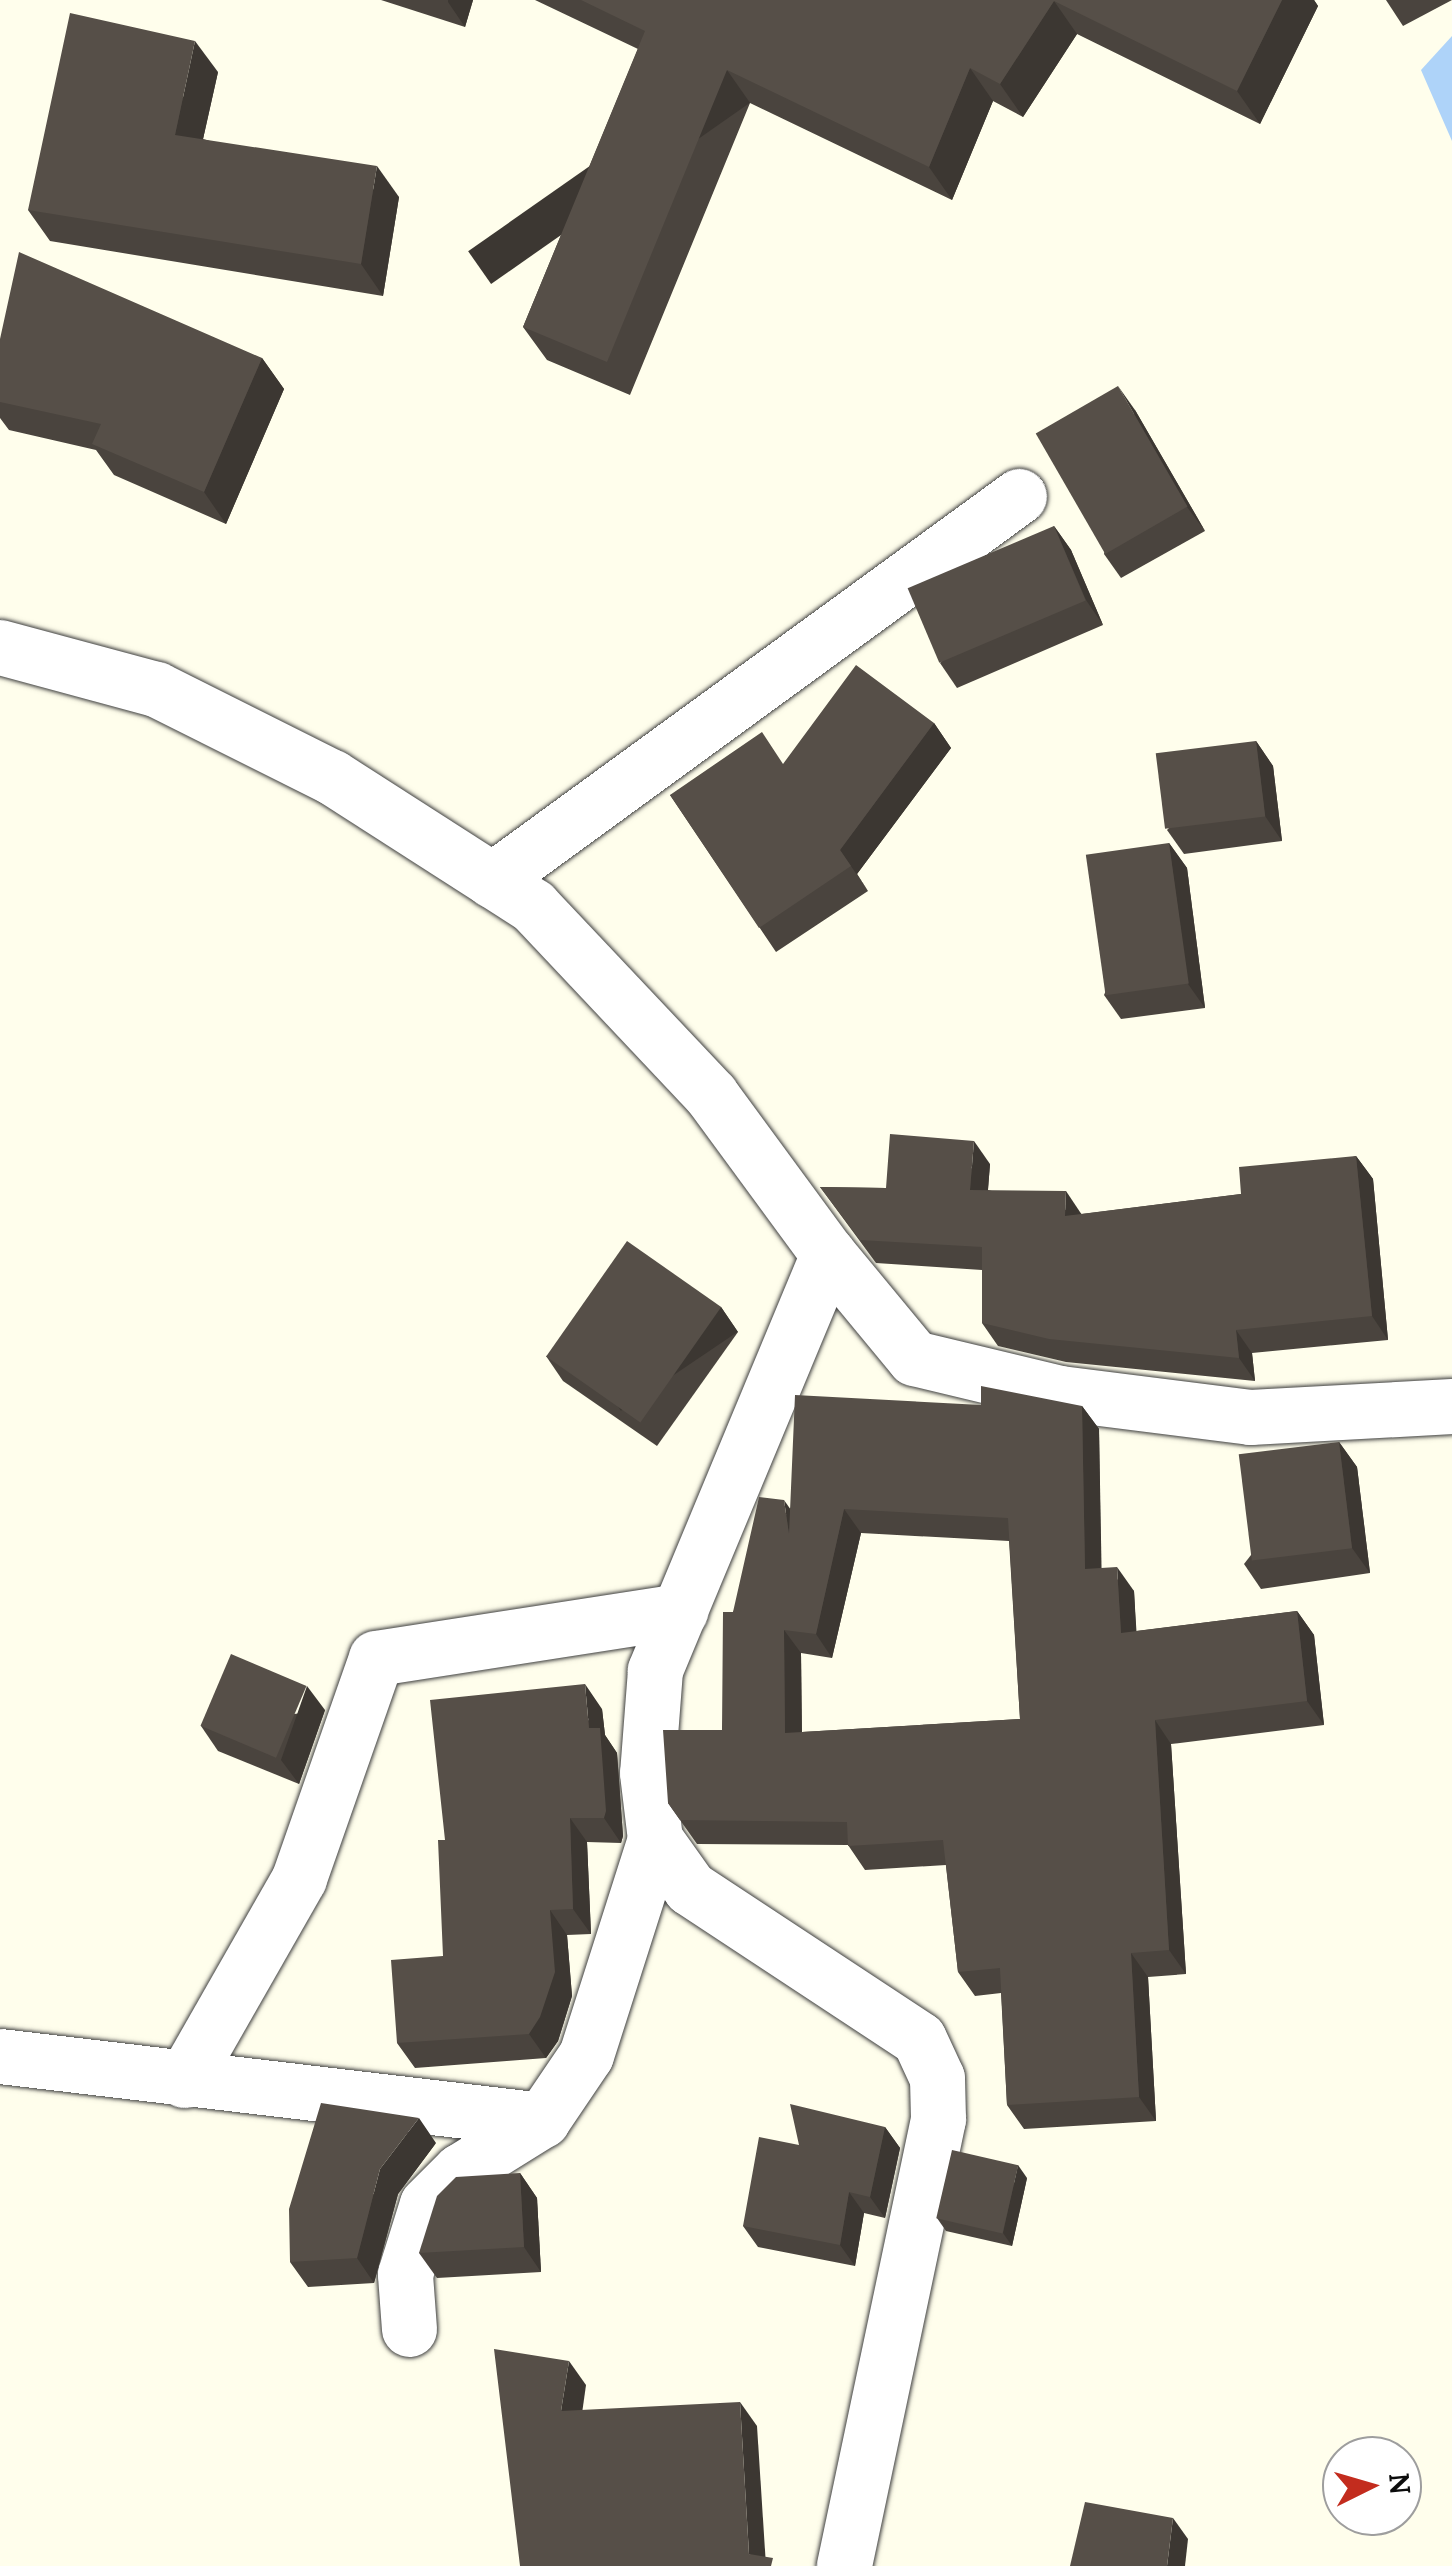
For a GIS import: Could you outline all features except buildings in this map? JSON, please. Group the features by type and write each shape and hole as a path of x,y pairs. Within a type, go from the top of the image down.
{"street":[{"path":"492,880 1019,496"},
{"path":"0,647 156,689 332,777 533,906 711,1095 828,1254 914,1358 1060,1394 1250,1417 1452,1406"},
{"path":"409,2328 405,2274 426,2204 460,2171 542,2120 586,2055 655,1839 646,1774 655,1670 828,1254"},
{"path":"184,2080 299,1878 376,1658 680,1611"},
{"path":"655,1839 690,1888 919,2038 937,2078 938,2119 844,2566"},
{"path":"0,2056 542,2120"}],"water":[{"path":"1452,36 1452,141 1421,70"}]}
